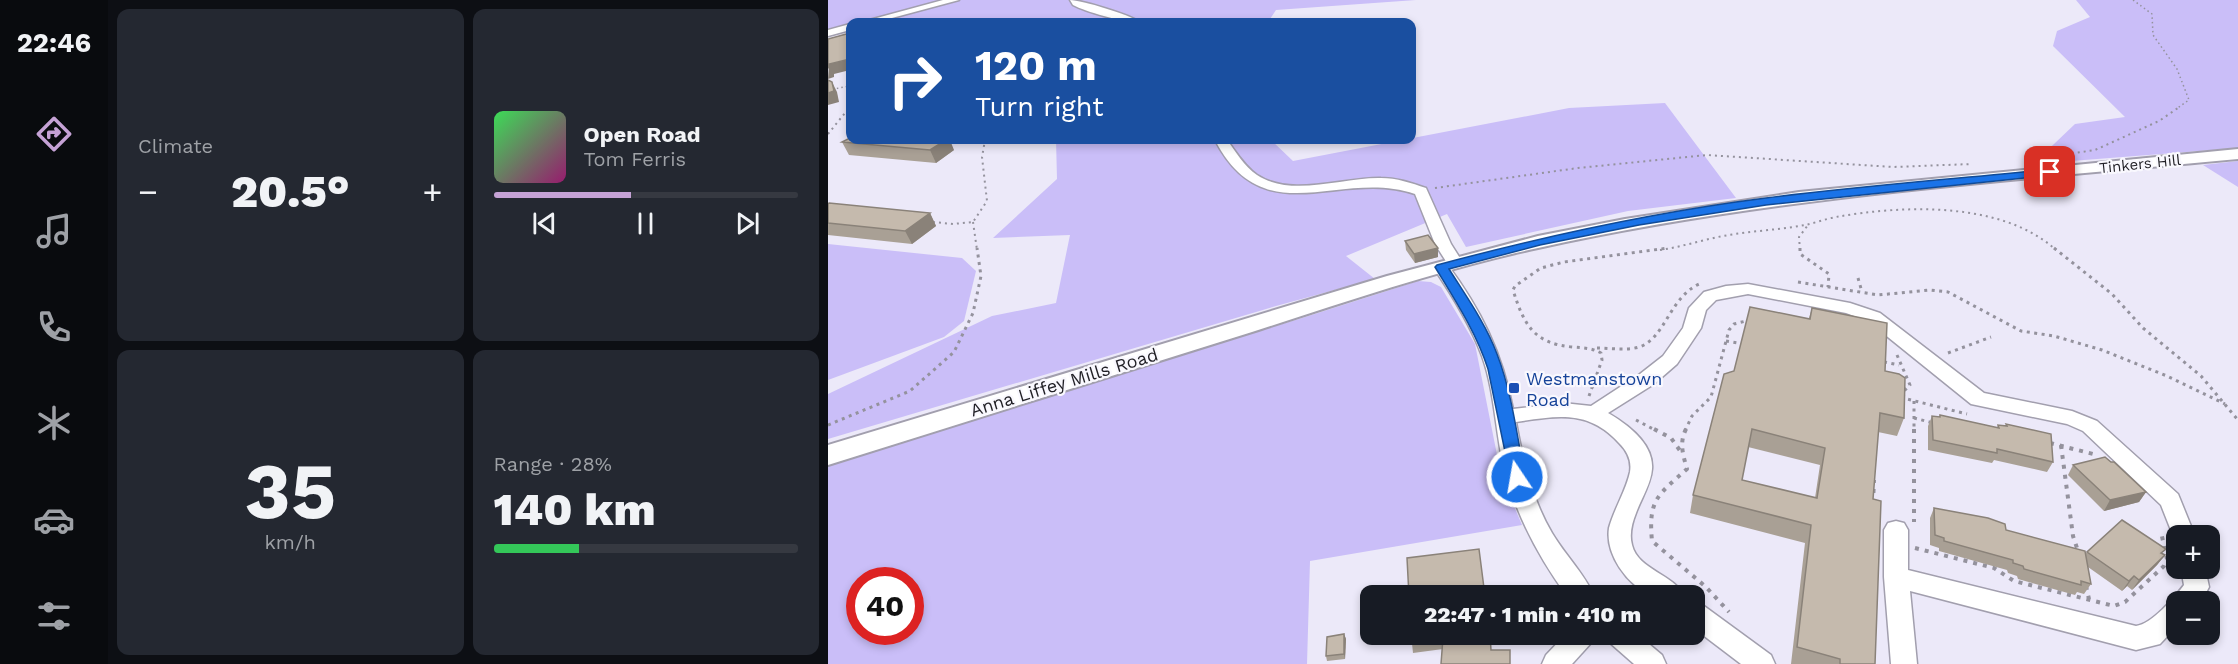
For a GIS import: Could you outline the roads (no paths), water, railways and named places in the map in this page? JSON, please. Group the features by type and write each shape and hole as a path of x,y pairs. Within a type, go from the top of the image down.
{"main road":[{"name":"Tinkers Hill","path":"1448,265 1539,242 1731,207 1832,194 2238,154"},
{"name":"Anna Liffey Mills Road","path":"828,455 1448,265"}],"street":[{"path":"883,18 954,0"},
{"path":"1075,0 1084,8 1123,15 1128,18"},
{"path":"828,33 846,28"},
{"path":"1224,144 1256,181 1277,187 1303,188 1377,182 1399,183 1421,191 1443,244 1448,265 1489,351 1495,369 1517,477 1526,502 1552,554 1574,585"},
{"path":"1504,417 1587,413 1601,408 1647,379 1670,360 1688,336 1701,303 1710,296 1725,291 1756,291 1865,312 1978,399 2072,417 2090,426 2170,500 2180,525"},
{"path":"1587,413 1628,437 1641,455 1641,468 1622,522 1620,546 1625,557 1658,585"},
{"path":"1904,664 1896,577 1908,535"},
{"path":"1896,577 2136,638 2151,636 2166,621"},
{"path":"1705,622 1762,664"},
{"path":"1555,664 1573,645"},
{"path":"1631,645 1653,664"}],"place":[{"name":"Westmanstown Road","path":"1514,388"}]}
